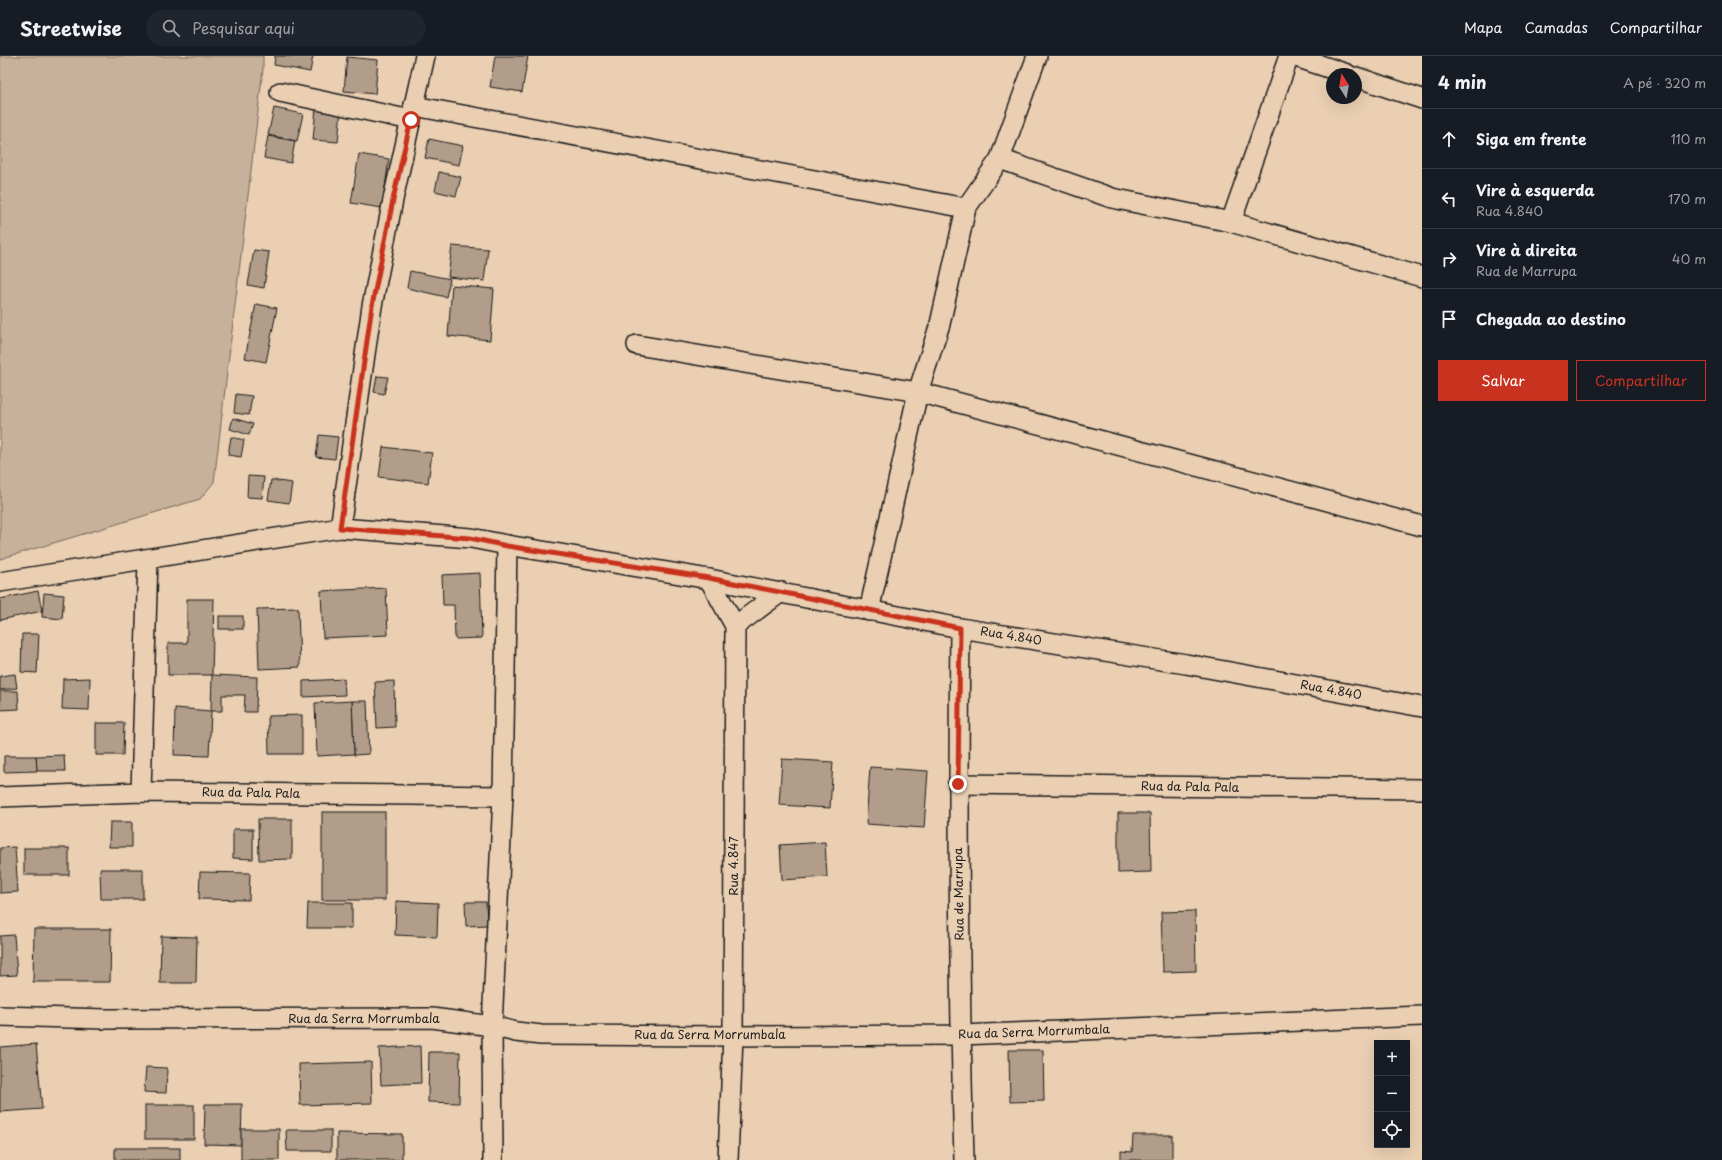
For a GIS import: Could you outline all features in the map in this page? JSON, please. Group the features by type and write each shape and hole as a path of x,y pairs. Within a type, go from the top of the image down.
{"street":[{"path":"340,528 372,306 394,195 425,56"},
{"path":"869,610 918,392 940,324 966,208 1000,159 1037,56"},
{"path":"1231,222 1289,56"},
{"path":"1293,56 1329,68"},
{"path":"1362,79 1422,99"},
{"path":"280,92 413,113 966,208"},
{"path":"1000,159 1112,198 1231,222 1422,277"},
{"path":"637,345 918,392 1422,526"},
{"name":"Rua 4.840","path":"0,582 340,528 470,538 507,546 709,578 960,628 1186,664 1422,707"},
{"path":"493,1160 492,1026 503,796 507,546"},
{"path":"141,792 148,558"},
{"name":"Rua 4.847","path":"709,578 735,626 733,1036 728,1160"},
{"path":"735,626 781,592"},
{"name":"Rua de Marrupa","path":"960,628 958,784 964,1160"},
{"name":"Rua da Pala Pala","path":"958,784 1422,789"},
{"name":"Rua da Pala Pala","path":"0,797 141,792 503,796"},
{"name":"Rua da Serra Morrumbala","path":"0,1016 106,1019 432,1018 492,1026 516,1032 541,1034 733,1036 961,1035 1422,1016"}],"shaded area":[{"path":"0,56 263,56 263,69 214,482 200,499 0,559"}],"building":[{"path":"275,56 313,56 310,72 274,65"},
{"path":"495,56 528,56 522,92 490,87"},
{"path":"347,57 378,60 375,94 344,91"},
{"path":"316,107 341,110 338,142 313,140"},
{"path":"274,108 303,114 297,141 268,135"},
{"path":"268,136 295,141 291,163 264,158"},
{"path":"429,139 463,146 459,165 425,158"},
{"path":"359,154 389,159 382,208 351,203"},
{"path":"439,172 461,177 456,196 435,191"},
{"path":"452,246 488,249 484,281 448,277"},
{"path":"254,250 269,252 264,288 248,285"},
{"path":"410,271 450,279 446,297 407,288"},
{"path":"452,285 494,289 490,340 448,336"},
{"path":"256,304 277,308 266,362 245,358"},
{"path":"377,376 388,377 384,394 374,392"},
{"path":"236,394 252,396 249,415 234,413"},
{"path":"233,418 253,424 249,435 230,429"},
{"path":"319,435 338,437 335,459 316,457"},
{"path":"231,437 244,440 241,457 228,455"},
{"path":"383,447 432,453 428,483 379,477"},
{"path":"248,476 264,477 262,498 247,497"},
{"path":"271,480 292,483 289,503 268,500"},
{"path":"480,573 482,638 455,639 454,605 443,605 442,575"},
{"path":"386,588 388,635 323,638 321,591"},
{"path":"38,591 42,611 0,620 0,599"},
{"path":"44,593 64,595 62,619 42,617"},
{"path":"187,599 214,599 212,675 168,675 168,643 187,643"},
{"path":"298,608 300,667 259,669 257,609"},
{"path":"219,616 243,616 243,629 219,629"},
{"path":"22,634 39,634 37,673 21,672"},
{"path":"15,674 17,688 0,690 0,676"},
{"path":"212,675 257,677 256,712 244,712 245,695 222,695 222,711 211,711"},
{"path":"90,678 89,710 62,709 63,679"},
{"path":"344,679 345,695 303,697 303,681"},
{"path":"394,681 395,727 377,728 375,682"},
{"path":"0,691 18,691 19,709 0,710"},
{"path":"352,701 367,701 369,754 354,755"},
{"path":"352,701 354,754 317,756 315,703"},
{"path":"175,708 211,711 209,756 174,755"},
{"path":"302,715 302,754 269,754 268,716"},
{"path":"96,723 124,723 123,755 96,755"},
{"path":"64,755 65,771 37,771 36,756"},
{"path":"4,756 36,756 37,771 4,772"},
{"path":"782,759 833,762 830,808 779,805"},
{"path":"870,767 928,771 924,828 866,824"},
{"path":"322,812 385,812 385,900 322,900"},
{"path":"1118,813 1150,813 1151,872 1118,873"},
{"path":"258,819 292,819 292,859 259,860"},
{"path":"110,822 132,822 132,847 109,847"},
{"path":"233,829 253,829 253,859 233,858"},
{"path":"825,842 827,877 782,880 780,845"},
{"path":"15,847 18,892 0,893 0,848"},
{"path":"24,848 69,848 69,875 24,875"},
{"path":"100,869 143,869 143,899 101,899"},
{"path":"200,872 250,873 249,900 199,899"},
{"path":"396,901 438,903 437,937 395,935"},
{"path":"465,902 486,902 487,925 466,926"},
{"path":"308,903 352,903 352,928 307,928"},
{"path":"1195,911 1196,971 1163,972 1161,912"},
{"path":"34,929 111,929 110,982 33,982"},
{"path":"14,935 17,975 0,976 0,936"},
{"path":"161,936 197,937 196,983 160,983"},
{"path":"36,1044 42,1109 0,1112 0,1047"},
{"path":"420,1046 421,1083 381,1085 379,1048"},
{"path":"1009,1050 1043,1050 1044,1101 1010,1102"},
{"path":"429,1052 460,1052 459,1103 428,1102"},
{"path":"371,1062 372,1103 300,1105 299,1064"},
{"path":"146,1067 167,1068 166,1093 144,1092"},
{"path":"205,1104 242,1104 241,1145 204,1144"},
{"path":"145,1105 194,1105 194,1139 145,1139"},
{"path":"241,1129 279,1129 279,1160 241,1160"},
{"path":"286,1130 331,1130 331,1151 287,1151"},
{"path":"337,1133 402,1134 402,1160 337,1160"},
{"path":"1133,1135 1172,1135 1172,1160 1121,1160 1121,1151 1132,1152"},
{"path":"115,1148 180,1148 180,1160 115,1160"}],"route":[{"path":"411,120 394,195 372,306 340,528 470,538 507,546 709,578 960,628 958,784"}]}
